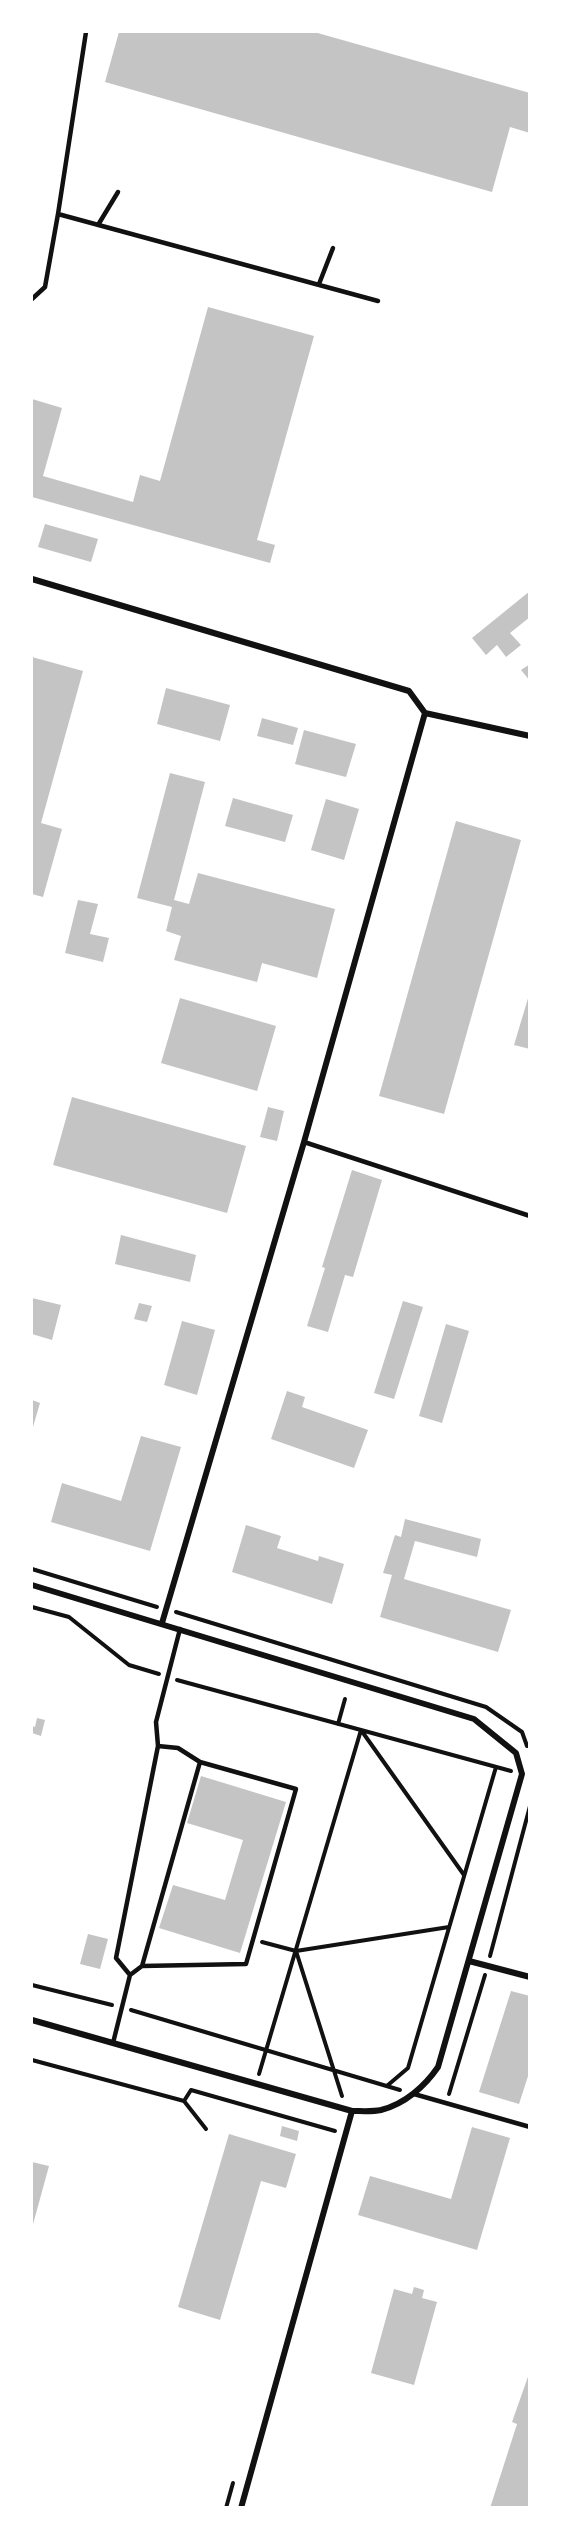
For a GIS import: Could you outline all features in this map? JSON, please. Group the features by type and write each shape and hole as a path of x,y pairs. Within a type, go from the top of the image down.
{"street":[{"path":"32,579 409,691 425,713 530,736"},
{"path":"162,1623 304,1142 425,713"},
{"path":"32,1585 474,1719 516,1753 522,1774 438,2067 428,2082 414,2094 382,2110 349,2110 32,2020"},
{"path":"469,1961 530,1977"},
{"path":"241,2508 349,2110"}],"lane":[{"path":"32,299 45,286 86,32"},
{"path":"98,225 118,192"},
{"path":"58,214 378,301"},
{"path":"319,284 333,248"},
{"path":"304,1142 530,1216"},
{"path":"130,1975 116,1958 158,1746 156,1722 180,1629"},
{"path":"113,2043 130,1975 142,1966 246,1964 296,1790 200,1762 178,1748 158,1746"},
{"path":"142,1966 200,1762"},
{"path":"414,2094 530,2127"}],"path":[{"path":"32,1569 486,1707 522,1732 530,1753"},
{"path":"32,1607 69,1617 129,1665 522,1774"},
{"path":"338,1724 345,1699"},
{"path":"361,1730 464,1875"},
{"path":"257,2084 361,1730"},
{"path":"387,2086 408,2068 496,1767"},
{"path":"253,1939 296,1951 449,1927"},
{"path":"296,1951 349,2110"},
{"path":"32,1985 121,2007 414,2094"},
{"path":"32,2060 184,2101 206,2129"},
{"path":"184,2101 191,2090 344,2134"}],"building":[{"path":"119,32 314,32 530,93 530,133 510,127 492,192 105,82"},
{"path":"208,307 314,336 257,540 275,545 270,563 32,497 32,399 62,408 43,476 133,502 140,475 160,481"},
{"path":"45,524 98,539 91,562 38,547"},
{"path":"530,591 530,617 510,633 521,645 506,657 497,645 486,655 472,638"},
{"path":"32,657 83,671 41,823 62,829 43,897 32,894"},
{"path":"530,664 530,681 521,670"},
{"path":"166,688 230,705 220,741 157,724"},
{"path":"262,718 298,728 293,745 257,736"},
{"path":"304,730 356,744 346,777 295,764"},
{"path":"170,773 205,782 174,900 189,904 198,873 335,909 317,978 262,963 257,982 174,960 181,936 166,931 172,907 137,898"},
{"path":"233,798 293,815 285,842 225,826"},
{"path":"326,799 359,809 344,860 311,850"},
{"path":"456,821 521,840 444,1114 379,1096"},
{"path":"78,900 98,904 90,934 109,938 103,962 65,953"},
{"path":"530,995 530,1049 514,1045"},
{"path":"180,998 276,1026 257,1091 161,1063"},
{"path":"72,1097 246,1146 227,1213 53,1165"},
{"path":"268,1107 284,1111 277,1141 260,1137"},
{"path":"352,1170 382,1180 353,1277 345,1275 328,1332 307,1326 325,1268 322,1267"},
{"path":"121,1235 196,1255 190,1282 115,1264"},
{"path":"32,1298 61,1305 52,1340 32,1334"},
{"path":"403,1301 423,1307 394,1399 374,1393"},
{"path":"139,1303 152,1306 147,1322 134,1319"},
{"path":"182,1321 215,1330 197,1395 164,1385"},
{"path":"446,1324 469,1331 442,1423 419,1416"},
{"path":"287,1391 305,1397 302,1407 368,1430 354,1468 271,1439"},
{"path":"32,1400 40,1403 33,1427 32,1427"},
{"path":"141,1436 181,1447 150,1551 51,1522 62,1483 121,1501"},
{"path":"405,1519 481,1539 477,1557 415,1541 404,1579 511,1610 498,1652 380,1617 392,1575 383,1573 395,1535 401,1537"},
{"path":"246,1525 281,1536 277,1548 318,1561 319,1556 344,1564 332,1604 232,1572"},
{"path":"37,1718 45,1720 41,1736 32,1733 32,1726 35,1727"},
{"path":"201,1776 286,1802 240,1953 159,1928 173,1885 225,1900 243,1840 187,1823"},
{"path":"88,1934 108,1939 100,1969 80,1964"},
{"path":"511,1991 530,1996 530,2070 519,2104 479,2092"},
{"path":"282,2126 299,2131 297,2141 280,2136"},
{"path":"472,2127 510,2138 477,2250 358,2215 370,2176 451,2199"},
{"path":"229,2134 296,2154 286,2188 261,2181 220,2320 178,2307"},
{"path":"32,2162 49,2166 32,2228"},
{"path":"414,2287 424,2290 422,2298 437,2302 414,2385 371,2373 394,2289 412,2294"},
{"path":"530,2371 530,2508 490,2508 517,2424 512,2422"}]}
